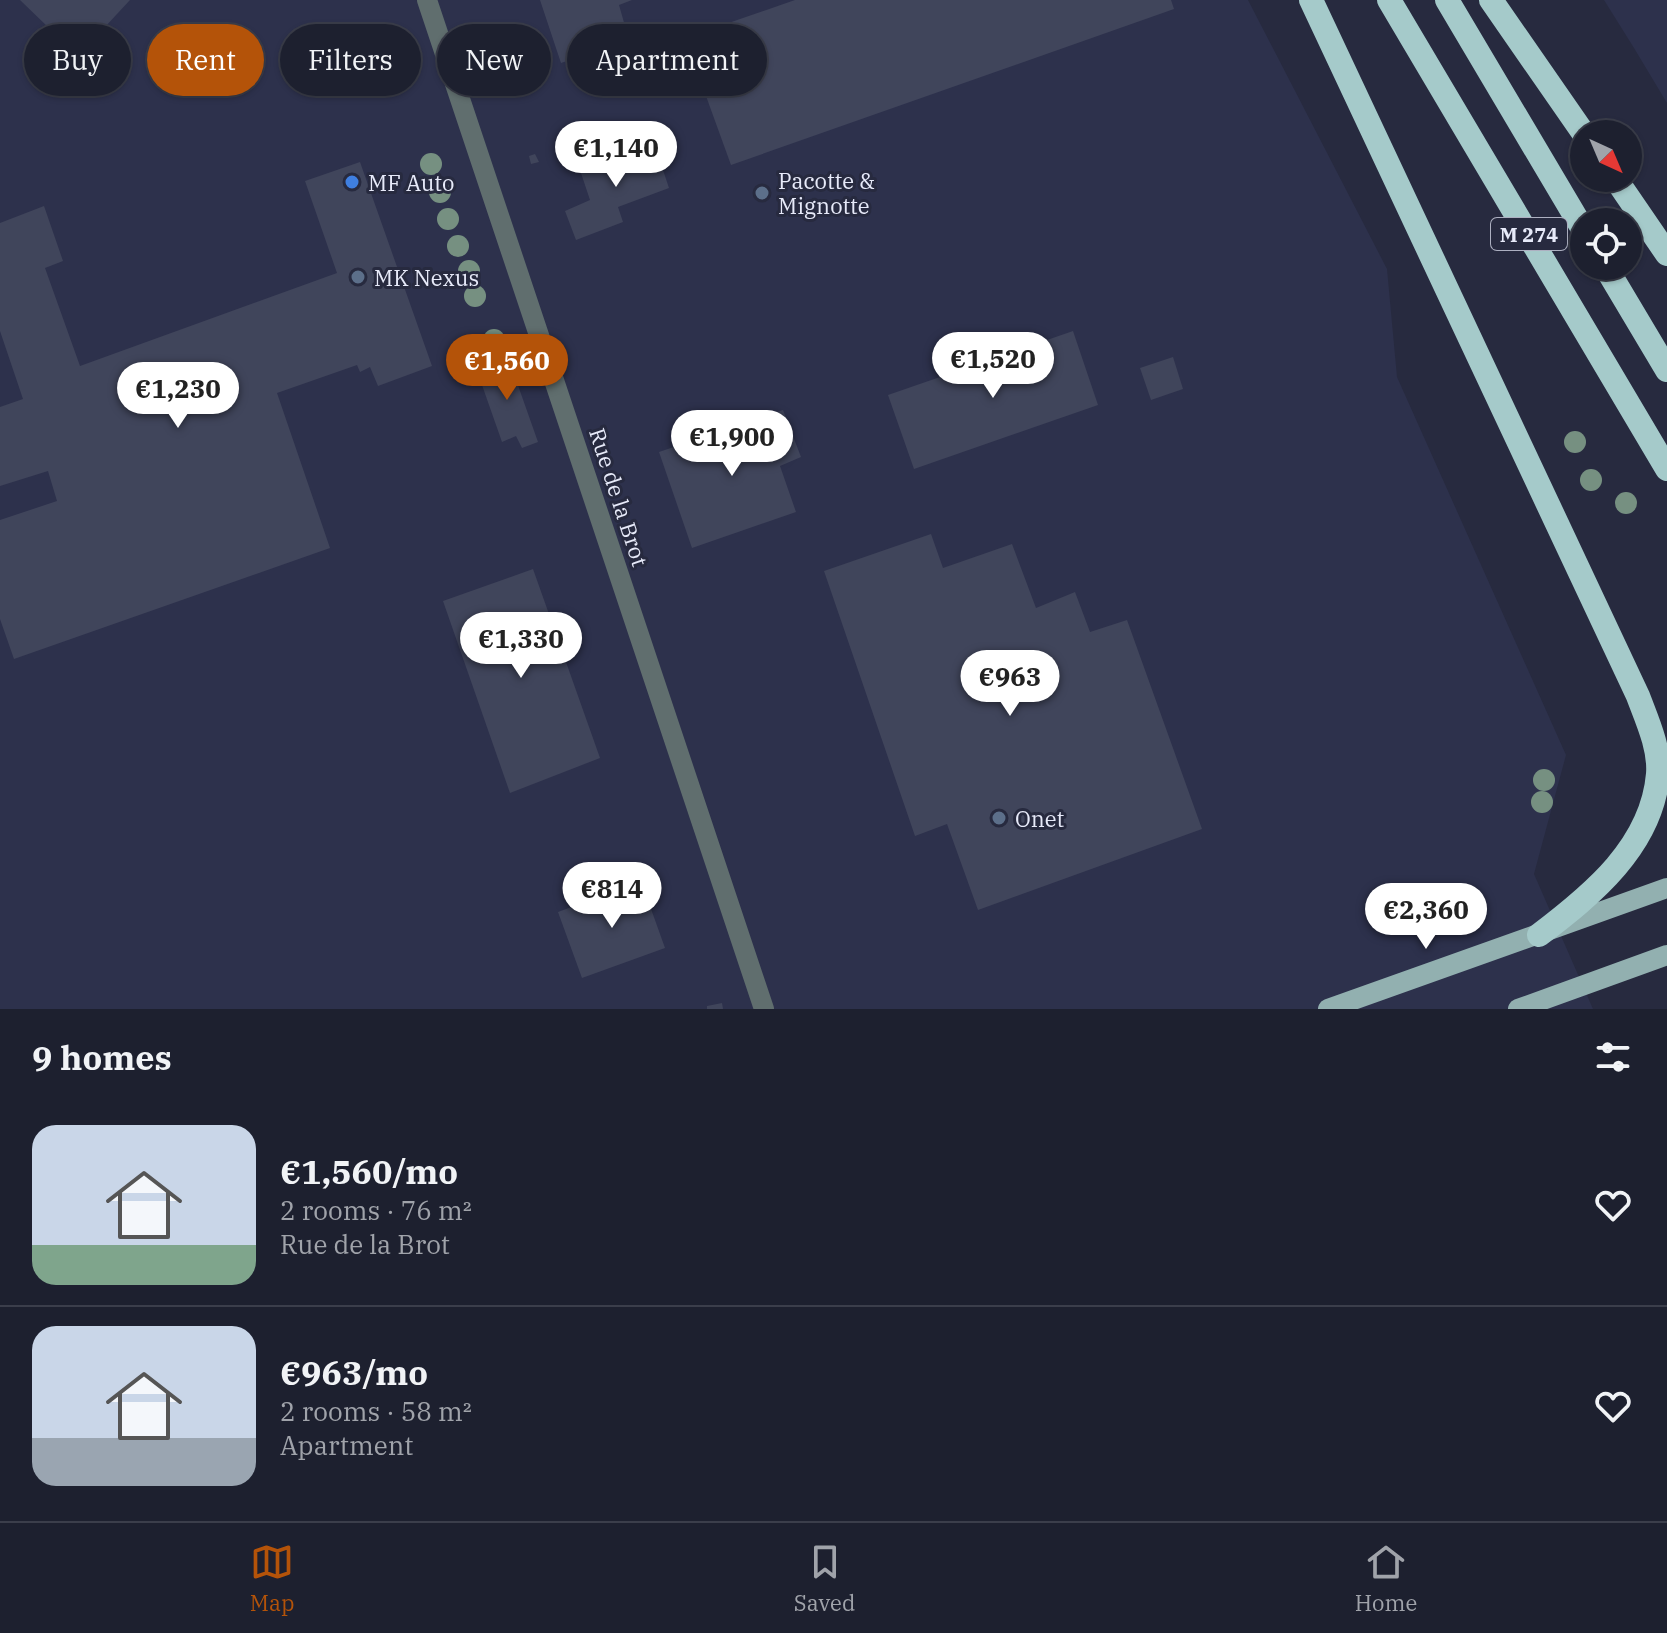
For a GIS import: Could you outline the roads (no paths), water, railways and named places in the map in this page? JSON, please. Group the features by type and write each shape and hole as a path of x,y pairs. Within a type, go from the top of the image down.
{"highway":[{"path":"1311,0 1638,696 1652,735 1658,773 1652,802 1634,843 1607,878 1539,935"},
{"name":"M 274","path":"1389,0 1667,469"},
{"name":"M 274","path":"1447,0 1570,208"},
{"path":"1491,0 1574,120"},
{"path":"1625,192 1667,254"},
{"path":"1613,280 1667,370"}],"main road":[{"path":"1328,1009 1667,888"},
{"path":"1518,1009 1667,955"}],"street":[{"name":"Rue de la Brot","path":"427,0 764,1009"}],"place":[{"name":"MF Auto","path":"352,182"},
{"name":"Pacotte & Mignotte","path":"762,193"},
{"name":"MK Nexus","path":"358,277"},
{"name":"Onet","path":"999,818"}]}
